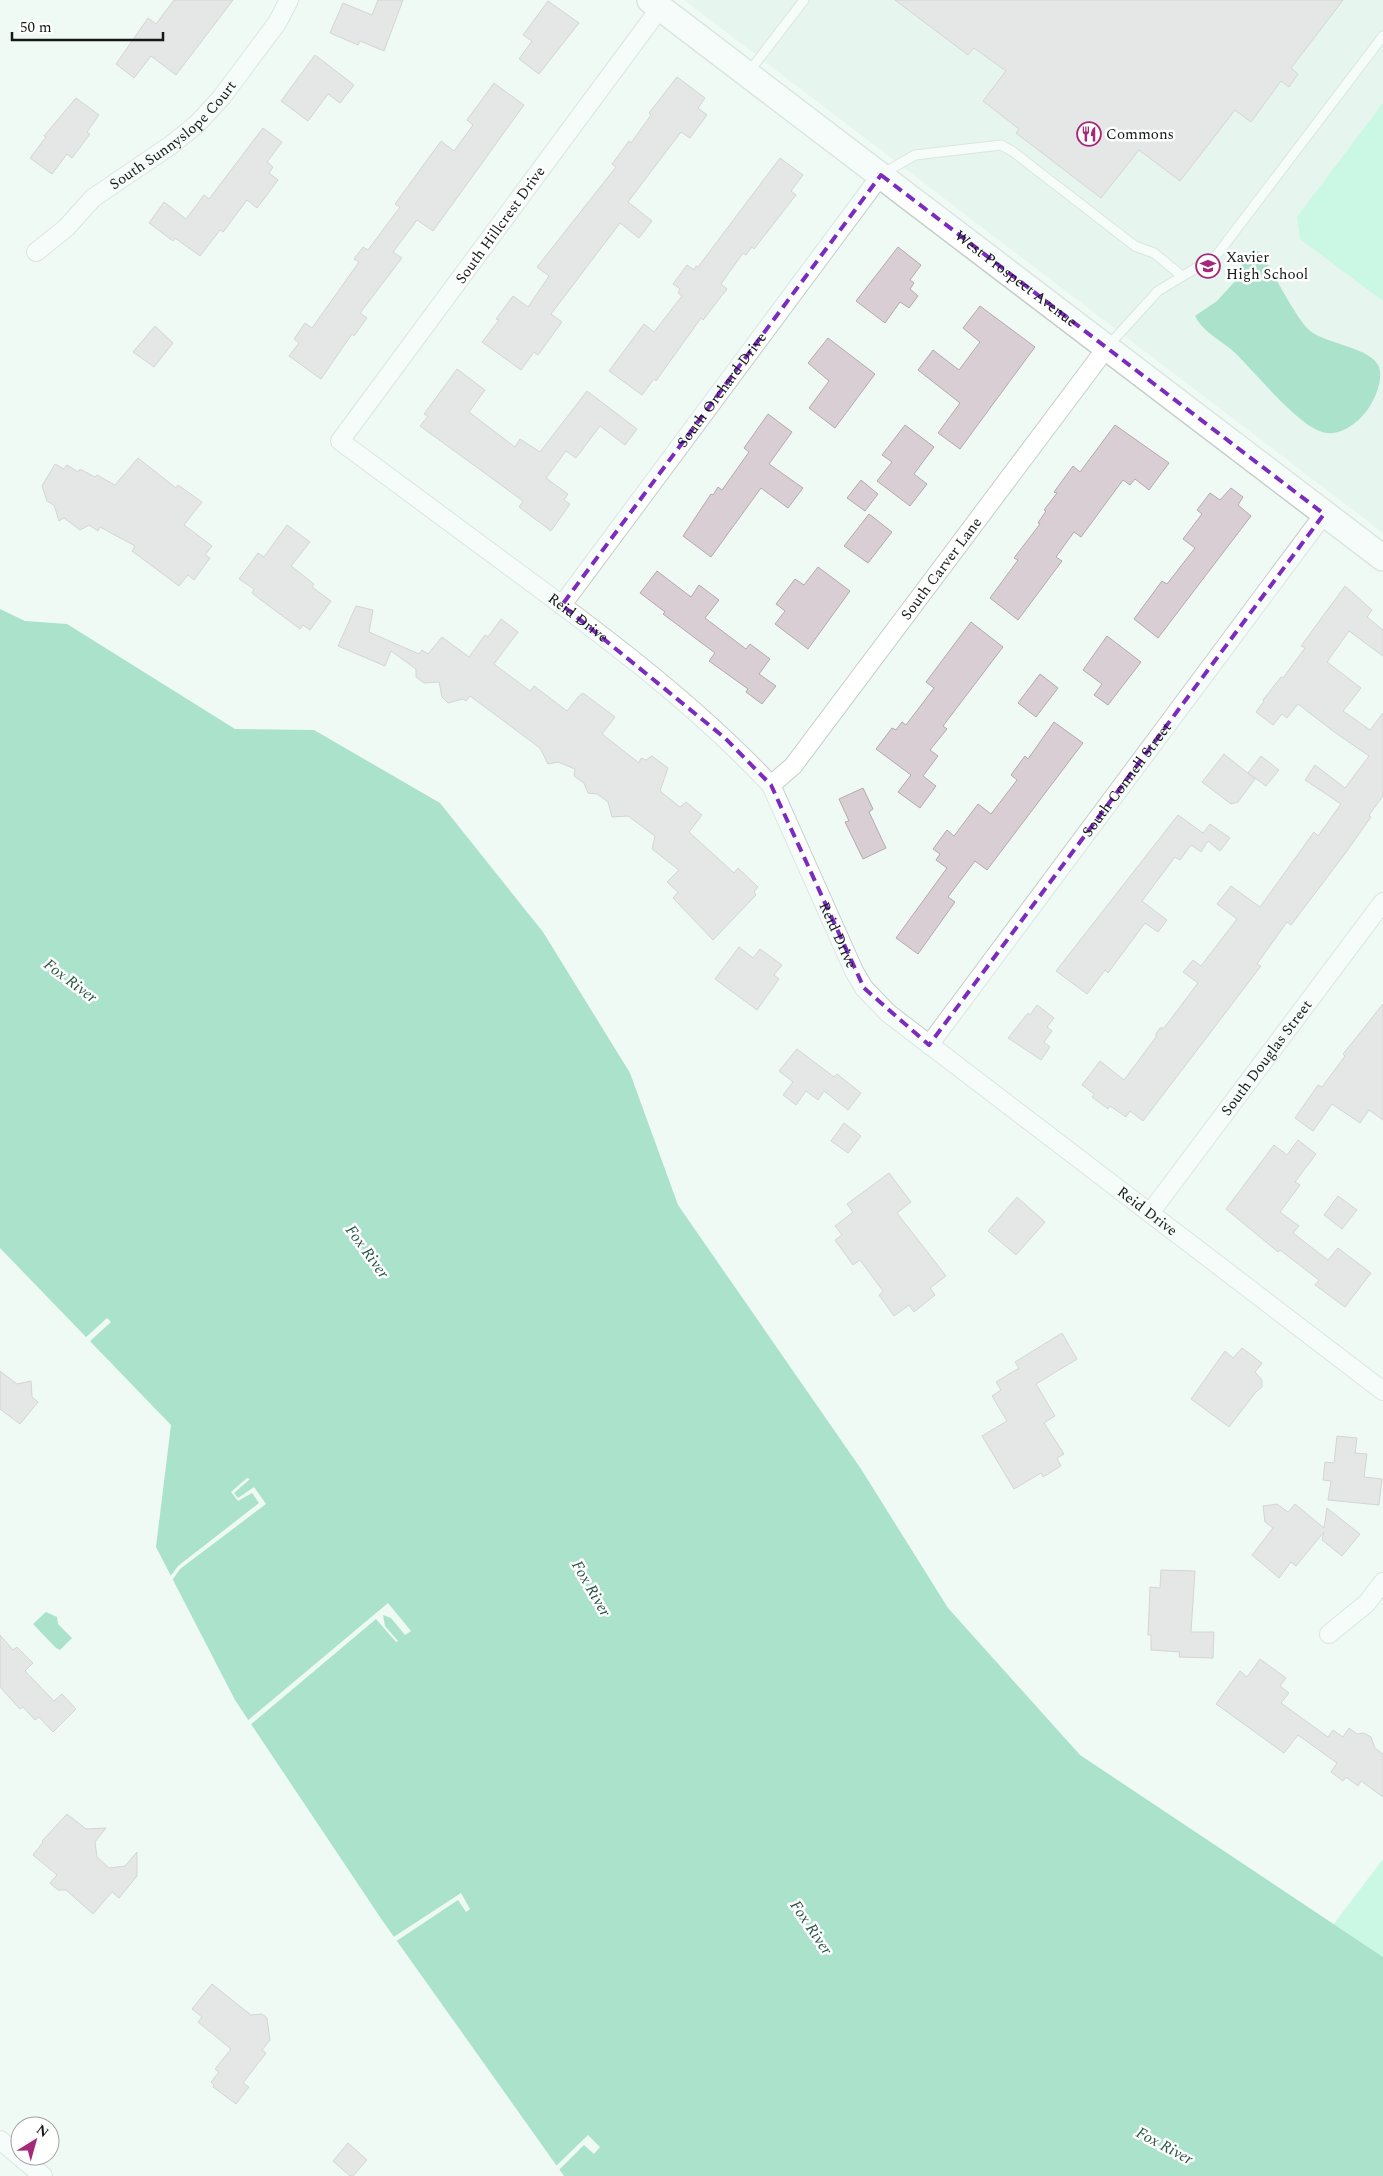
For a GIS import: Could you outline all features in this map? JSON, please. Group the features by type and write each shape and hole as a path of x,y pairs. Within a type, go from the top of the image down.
{"main road":[{"name":"West Prospect Avenue","path":"655,4 1383,558"}],"street":[{"name":"South Sunnyslope Court","path":"36,252 66,228 93,198 171,145 197,124 221,98 277,23 289,0"},
{"name":"South Hillcrest Drive","path":"340,441 655,4"},
{"name":"South Orchard Drive","path":"562,605 880,175"},
{"name":"South Carver Lane","path":"772,785 793,766 1107,347"},
{"name":"Reid Drive","path":"340,441 562,605 690,706 772,785 854,971 888,1013 1150,1213 1381,1385"},
{"name":"South Connell Street","path":"929,1045 1324,514"},
{"name":"South Douglas Street","path":"1150,1213 1383,902"},
{"path":"1328,1634 1367,1604 1383,1582"},
{"path":"0,2140 43,2176"}],"lane":[{"path":"747,75 804,0"},
{"path":"1107,347 1158,291 1216,256 1383,36"},
{"path":"880,175 915,155 1001,145 1012,151 1135,246 1154,253 1182,276"}],"highlighted area":[{"path":"881,175 1324,514 929,1045 864,988 771,785 725,738 562,605"}],"shaded area":[{"name":"Xavier High School","path":"684,0 1383,0 1383,533"},
{"path":"1383,103 1383,301 1300,239 1297,217"},
{"path":"1383,1859 1383,1957 1333,1925"}],"water":[{"path":"1253,248 1262,254 1292,306 1310,331 1318,336 1368,355 1379,367 1377,393 1366,411 1352,426 1340,432 1327,433 1304,422 1233,351 1207,331 1195,316 1217,301 1238,278 1242,262"},
{"name":"Fox River","path":"0,609 25,621 67,624 235,729 314,730 440,803 543,932 630,1073 678,1205 861,1469 948,1608 1080,1755 1383,1957 1383,2176 564,2176 382,1920 235,1700 156,1547 171,1425 0,1248"},
{"path":"46,1612 57,1617 58,1624 72,1638 60,1650 33,1624"}],"pier":[{"path":"107,1318 111,1322 88,1343 84,1339"},
{"path":"247,1478 250,1479 234,1493 238,1498 254,1487 266,1504 180,1569 171,1582 169,1578 178,1566 259,1503 252,1493 238,1501 231,1492"},
{"path":"388,1603 411,1631 405,1635 391,1618 383,1615 385,1626 398,1641 396,1642 376,1619 249,1726 246,1722"},
{"path":"461,1893 470,1909 466,1912 458,1900 395,1942 392,1938"},
{"path":"588,2135 600,2147 594,2154 584,2145 558,2171 555,2167"}],"building":[{"path":"174,0 233,0 176,75 151,56 134,78 116,64 148,18 156,24"},
{"path":"378,0 403,0 384,51 360,41 358,45 330,33 343,3 372,15"},
{"path":"895,0 1343,0 1291,68 1298,74 1289,87 1281,81 1251,122 1235,110 1180,181 1139,150 1101,198 1016,133 1019,129 983,101 1006,71 974,48 968,55"},
{"path":"548,1 579,23 539,74 519,59 532,41 523,35"},
{"path":"315,55 354,85 340,103 328,94 308,121 281,101"},
{"path":"677,77 705,98 698,108 707,115 690,138 681,132 628,202 652,221 639,238 620,223 551,314 562,322 538,355 534,352 521,370 482,342 499,320 496,319 513,296 528,307 549,276 537,267 616,167 612,164 629,141 631,143 651,115 649,113"},
{"path":"494,83 524,105 433,231 417,220 393,252 402,258 360,313 367,318 354,336 352,334 321,379 289,356 299,343 294,339 305,323 312,328 359,262 354,259 363,247 368,250 400,207 395,204 441,141 454,151 473,125 467,120"},
{"path":"76,98 99,115 87,132 90,134 72,158 67,154 52,174 30,158 46,137 44,136"},
{"path":"263,128 282,142 267,162 273,167 269,173 278,180 257,208 247,200 223,232 220,230 200,256 175,238 173,241 149,223 164,202 186,219 204,195 209,199"},
{"path":"780,158 803,175 791,191 796,195 754,249 752,247 746,255 743,253 721,284 727,289 703,320 701,318 656,381 654,379 642,395 609,371 644,324 654,332 682,296 678,293 680,289 673,284 687,265 694,270 696,266 698,267"},
{"path":"898,247 921,265 910,280 914,283 910,289 918,296 909,308 900,302 885,323 856,301"},
{"path":"980,306 1035,347 960,449 938,433 960,403 918,370 933,350 959,370 980,342 963,328"},
{"path":"155,326 173,343 154,367 133,352"},
{"path":"828,338 875,374 835,428 809,408 829,381 808,363"},
{"path":"457,369 485,390 469,412 515,447 520,439 540,452 587,391 637,429 625,445 600,426 576,458 566,451 546,478 568,494 564,500 570,504 551,531 519,507 523,501 420,426 428,416 424,414"},
{"path":"768,414 792,432 769,464 803,488 788,508 761,488 711,557 683,536 711,494 713,495 718,487 722,490 749,452 744,448"},
{"path":"905,425 934,447 914,474 927,484 910,506 877,481 892,462 882,455"},
{"path":"1115,425 1169,463 1149,490 1135,479 1130,485 1123,480 1081,537 1074,532 1056,557 1062,561 1018,620 990,598 1018,560 1014,558 1040,524 1038,523 1046,511 1044,510 1057,493 1054,492 1073,466 1080,472"},
{"path":"138,458 176,488 178,485 202,502 184,525 212,546 205,555 210,558 194,580 188,575 179,586 132,551 135,546 100,527 98,531 89,525 80,530 64,518 59,521 54,505 47,501 42,486 55,464 64,469 67,465 78,472 80,469 95,477 97,475 115,485"},
{"path":"861,480 878,494 865,511 847,498"},
{"path":"1231,488 1243,497 1238,505 1251,516 1158,638 1134,619 1162,581 1167,584 1195,548 1183,539 1202,514 1197,510 1210,493 1220,500"},
{"path":"869,514 892,532 868,563 844,546"},
{"path":"287,525 310,542 291,566 314,584 312,587 331,601 310,630 303,625 300,629 252,593 254,589 239,579 258,553 264,557"},
{"path":"818,567 850,591 808,649 775,624 785,611 776,604 795,579 804,585"},
{"path":"657,571 691,597 699,585 719,600 705,618 746,649 750,644 770,659 759,674 776,686 762,704 746,692 748,689 709,661 715,653 663,614 665,612 640,593"},
{"path":"1345,586 1372,610 1367,617 1383,630 1383,656 1349,631 1327,662 1361,688 1343,711 1370,730 1383,713 1383,796 1369,815 1371,817 1344,855 1291,925 1287,922 1257,964 1261,966 1143,1121 1130,1111 1126,1117 1110,1106 1108,1109 1092,1097 1094,1094 1082,1085 1100,1061 1124,1080 1156,1037 1160,1028 1164,1028 1198,983 1183,972 1193,960 1201,966 1237,919 1217,904 1231,886 1260,907 1314,832 1318,836 1341,804 1305,780 1315,765 1345,788 1369,756 1298,704 1287,718 1282,714 1273,725 1256,712 1263,700 1281,677 1283,678 1305,648 1301,646"},
{"path":"356,606 373,610 369,632 419,654 422,650 428,654 442,637 469,657 485,635 488,637 501,619 518,632 494,664 530,691 534,686 567,711 583,693 615,717 602,734 639,763 641,758 646,760 652,756 668,768 660,791 680,807 686,802 702,815 689,832 734,873 738,868 758,887 754,892 756,895 713,940 673,898 678,892 667,882 679,870 652,849 655,836 628,816 612,817 608,802 597,794 588,793 584,783 574,776 575,769 558,762 548,764 540,748 470,696 466,701 463,699 448,703 442,697 439,682 424,683 416,677 416,669 391,651 385,666 338,646"},
{"path":"971,622 1003,647 943,726 947,729 930,750 938,756 923,776 936,786 920,808 898,792 911,775 876,749 892,728 896,730 902,722 906,725 934,688 926,682"},
{"path":"1107,636 1141,662 1108,705 1094,695 1102,684 1083,670"},
{"path":"1040,674 1058,688 1036,717 1018,703"},
{"path":"1054,722 1083,743 987,870 975,861 948,897 955,902 918,954 896,938 947,868 936,860 940,854 933,849 947,830 954,836 978,804 991,814 1017,780 1011,775 1025,756 1028,759"},
{"path":"1224,754 1255,779 1238,802 1231,804 1202,782"},
{"path":"1261,756 1279,770 1266,786 1248,773"},
{"path":"863,788 873,809 869,812 886,848 863,859 845,822 849,821 839,799"},
{"path":"1178,815 1203,833 1210,824 1230,838 1220,851 1208,841 1201,852 1191,845 1180,860 1175,857 1142,901 1167,920 1158,932 1145,923 1108,973 1105,970 1087,994 1056,971"},
{"path":"739,947 753,958 760,949 782,965 774,975 779,979 757,1010 715,979"},
{"path":"1383,1004 1383,1120 1369,1110 1360,1123 1332,1104 1313,1131 1295,1118 1318,1085 1322,1087 1345,1056 1343,1054"},
{"path":"1037,1005 1054,1018 1047,1027 1052,1031 1044,1042 1050,1047 1041,1060 1008,1038"},
{"path":"797,1049 834,1077 837,1074 861,1093 848,1110 824,1091 818,1100 806,1091 796,1105 783,1095 793,1082 779,1071"},
{"path":"844,1123 861,1136 848,1153 831,1141"},
{"path":"1298,1140 1316,1154 1295,1182 1300,1185 1280,1212 1299,1226 1293,1233 1328,1260 1338,1248 1371,1273 1345,1307 1315,1285 1319,1280 1280,1250 1278,1252 1226,1209 1274,1145 1287,1155"},
{"path":"889,1173 911,1202 897,1213 946,1276 930,1288 935,1295 914,1312 909,1305 894,1316 879,1295 883,1291 860,1260 853,1265 835,1240 842,1235 835,1226 853,1212 847,1204"},
{"path":"1338,1196 1357,1210 1342,1229 1324,1215"},
{"path":"1017,1197 1045,1222 1016,1255 988,1231"},
{"path":"1062,1333 1077,1359 1036,1384 1055,1416 1044,1423 1064,1454 1057,1458 1061,1466 1043,1477 1041,1473 1014,1489 982,1436 1007,1421 992,1396 1001,1390 996,1382 1019,1368 1015,1362"},
{"path":"1242,1348 1262,1363 1255,1372 1262,1380 1262,1387 1229,1427 1191,1399 1225,1351 1233,1358"},
{"path":"0,1371 17,1384 31,1381 32,1397 38,1402 20,1424 0,1409"},
{"path":"1337,1436 1357,1438 1355,1453 1367,1454 1364,1477 1382,1479 1379,1505 1328,1500 1331,1481 1323,1480 1325,1462 1334,1463"},
{"path":"1277,1504 1288,1512 1295,1504 1324,1528 1327,1508 1360,1534 1342,1556 1322,1540 1324,1532 1296,1566 1291,1562 1279,1578 1252,1555 1273,1528 1265,1522 1263,1506"},
{"path":"1161,1570 1195,1571 1191,1632 1214,1632 1213,1658 1179,1657 1180,1652 1151,1650 1151,1635 1148,1635 1150,1587 1160,1588"},
{"path":"0,1635 13,1650 17,1647 33,1663 25,1671 54,1701 62,1694 76,1709 53,1732 39,1717 35,1720 23,1707 20,1709 0,1687"},
{"path":"1260,1659 1286,1678 1280,1686 1289,1693 1281,1703 1328,1737 1333,1730 1343,1737 1349,1728 1357,1734 1364,1733 1371,1737 1375,1748 1383,1754 1383,1797 1361,1781 1358,1786 1346,1777 1343,1781 1331,1772 1337,1763 1298,1735 1284,1753 1216,1704 1240,1671 1247,1677"},
{"path":"67,1814 86,1829 106,1828 95,1842 97,1857 109,1868 125,1866 137,1852 137,1876 119,1898 112,1892 93,1914 66,1890 58,1890 50,1883 57,1875 33,1855 42,1841"},
{"path":"212,1984 251,2015 262,2014 267,2018 270,2040 262,2050 266,2053 243,2083 249,2087 236,2104 213,2087 214,2085 211,2082 219,2072 215,2069 231,2049 198,2022 202,2017 192,2009"},
{"path":"348,2143 367,2160 353,2176 350,2176 333,2161"}],"place":[{"name":"Commons","path":"1089,134"},
{"name":"Xavier High School","path":"1208,266"}]}
